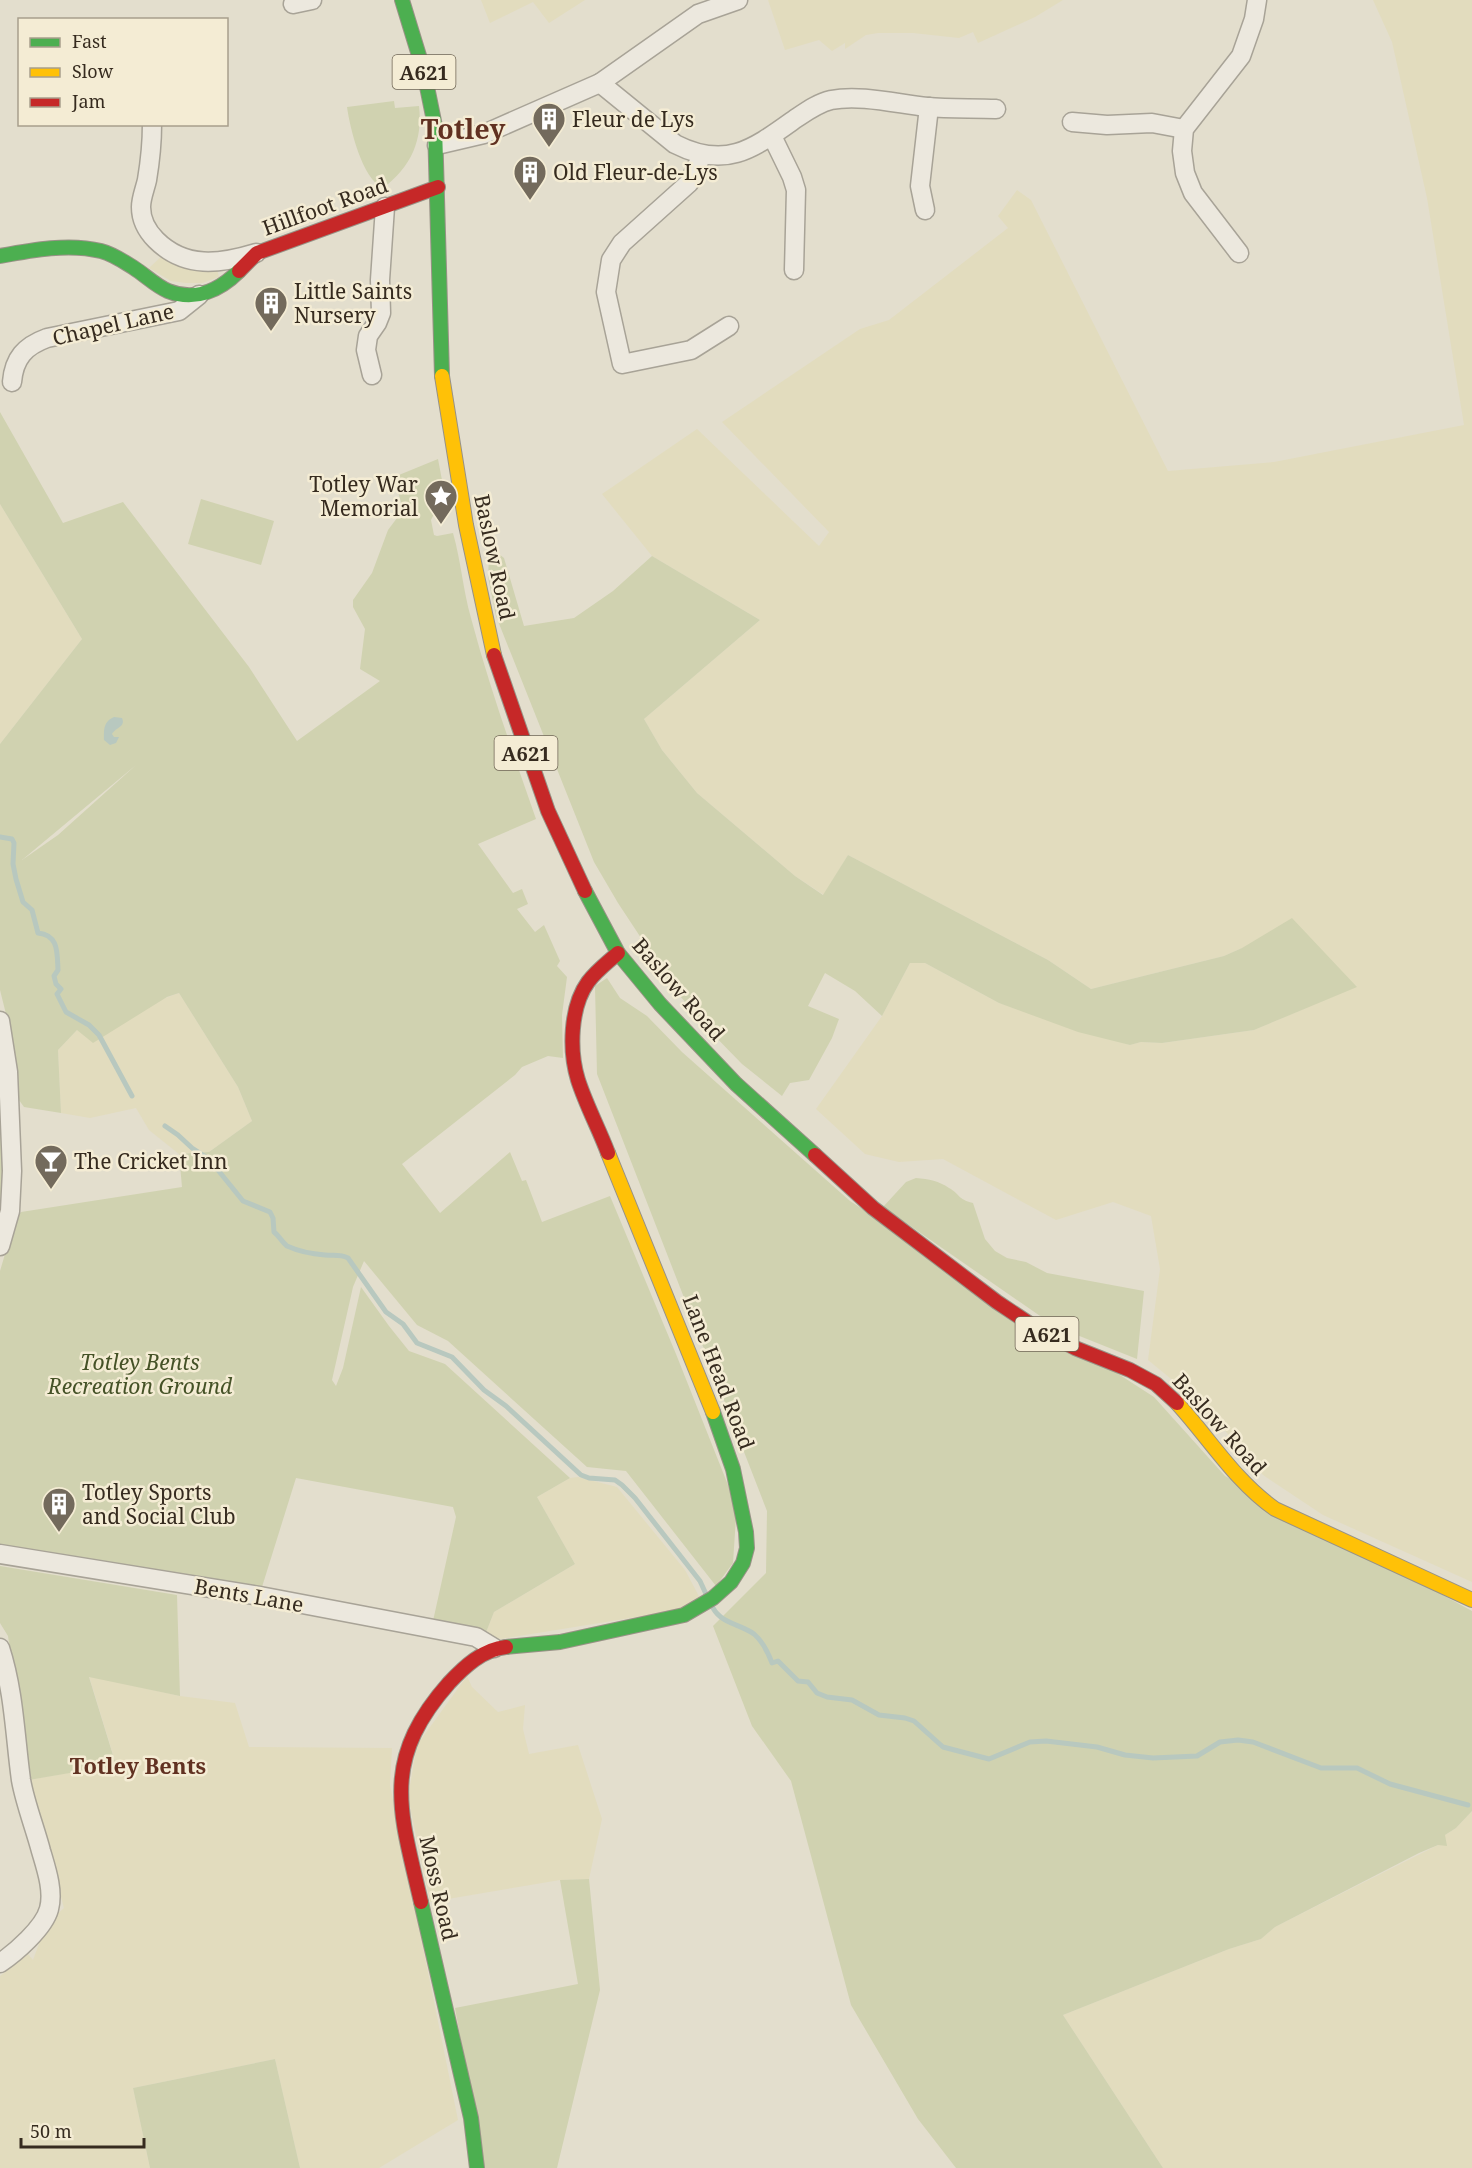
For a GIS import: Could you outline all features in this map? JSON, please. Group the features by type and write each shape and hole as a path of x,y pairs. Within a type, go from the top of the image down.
{"main road":[{"name":"Baslow Road","path":"402,0 429,87 435,115 441,363 464,515 495,660 548,811 618,953 660,1004 736,1084 873,1208 997,1302 1035,1328 1156,1384 1178,1404 1244,1483 1259,1498 1275,1509 1292,1519 1472,1600"},
{"name":"Hillfoot Road","path":"199,295 213,292 228,282 257,253 438,187"},
{"path":"0,256 63,247 95,249 117,257 168,291 189,296 199,295"},
{"name":"Lane Head Road","path":"494,1648 560,1642 684,1615 702,1606 735,1578 741,1569 746,1553 743,1515 733,1466 574,1066 573,1049 577,1013 583,989 591,978 618,953"},
{"name":"Moss Road","path":"477,2168 471,2118 402,1818 400,1792 404,1757 411,1739 436,1698 465,1668 494,1648"}],"street":[{"path":"293,4 312,0"},
{"path":"437,145 484,134 600,83 698,14 738,0"},
{"path":"1239,253 1193,193 1185,173 1182,151 1184,129 1241,56 1254,20 1257,0"},
{"path":"600,83 675,144 702,155 719,156 740,152 772,135 819,104 840,98 929,107 996,109"},
{"path":"925,210 920,186 929,107"},
{"path":"1072,122 1152,123 1184,129"},
{"path":"152,126 141,206 142,220 150,233 165,249 189,260 230,261 257,253"},
{"path":"772,135 796,190 794,270"},
{"path":"702,155 689,183 615,250 608,271 606,292 622,364 691,350 729,326"},
{"path":"372,375 366,350 368,336 381,313 380,280 386,207"},
{"name":"Chapel Lane","path":"12,382 19,356 36,342 179,311 199,295"},
{"path":"0,1021 8,1072 12,1171 10,1211 0,1246"},
{"name":"Bents Lane","path":"0,1554 260,1596 476,1637 494,1648"},
{"path":"0,1648 12,1697 21,1782 47,1869 50,1898 49,1909 42,1922 14,1954 0,1963"}],"shaded area":[{"path":"481,0 585,0 549,23 533,2 490,23"},
{"path":"768,0 1063,0 1035,17 978,43 973,32 959,38 913,33 878,33 866,35 845,49 845,43 832,51 819,40 785,50"},
{"path":"1373,0 1472,0 1472,1582 1323,1515 1263,1475 1203,1405 1148,1360 1160,1269 1151,1216 1113,1202 1056,1220 943,1159 899,1162 865,1154 816,1109 882,1016 910,963 925,963 999,1003 1130,1045 1141,1042 1162,1043 1254,1030 1357,986 1242,948 1224,956 1091,989 1048,960 848,855 824,895 795,876 697,793 662,750 644,719 760,620 652,556 602,494 697,429 819,546 829,532 722,422 860,329 889,320 1008,228 998,216 1017,190 1031,200 1168,471 1274,462 1464,425 1427,198 1392,42"},
{"path":"162,256 217,269 219,277 202,283 171,281 149,268"},
{"path":"0,504 82,639 0,744"},
{"path":"114,717 122,718 123,723 112,734 114,737 119,737 116,743 110,745 104,740 104,730 108,721"},
{"path":"179,993 238,1087 252,1121 209,1152 179,1154 149,1130 136,1108 90,1118 61,1113 58,1050 77,1030"},
{"path":"578,1477 617,1487 685,1570 701,1600 680,1610 501,1639 485,1635 494,1612 575,1564 537,1497 570,1478"},
{"path":"89,1676 180,1696 235,1703 249,1747 392,1748 390,1785 458,2120 379,2168 300,2168 275,2059 133,2088 150,2168 0,2168 0,1976 28,1954 33,1960 40,1941 53,1918 64,1908 29,1780 116,1764"},
{"path":"467,1676 472,1687 498,1712 525,1705 523,1729 529,1754 578,1745 602,1819 589,1879 560,1880 430,1902 408,1797 417,1745"},
{"path":"1472,1811 1472,2168 1163,2168 1063,2015 1229,1949 1261,1939 1275,1927 1438,1845 1445,1835 1456,1828"}],"green space":[{"path":"394,101 395,108 419,106 419,130 408,162 383,188 376,183 363,164 354,139 347,107"},
{"name":"Totley Bents Recreation Ground","path":"0,412 63,523 123,502 249,667 297,741 380,681 360,669 365,629 353,607 353,600 372,573 388,530 400,514 402,506 394,477 438,459 448,512 433,516 431,520 434,535 453,533 478,643 536,819 478,844 513,893 522,889 528,904 517,909 535,932 544,925 560,961 557,966 567,977 562,1015 563,1058 548,1056 522,1067 515,1075 402,1164 440,1213 510,1152 522,1181 526,1180 542,1222 610,1196 728,1485 736,1517 733,1563 716,1586 626,1471 587,1467 448,1341 417,1325 364,1261 353,1287 332,1380 336,1386 343,1368 361,1287 409,1351 445,1364 570,1478 537,1497 575,1564 494,1612 485,1635 433,1621 456,1517 453,1507 296,1478 262,1587 0,1548 0,1271 16,1217 21,1212 182,1187 179,1154 209,1152 252,1121 238,1087 179,993 167,997 93,1043 77,1030 58,1050 61,1113 24,1107 19,1100 13,1042 0,990 0,744 82,639 0,504","holes":["136,765 58,835 22,860"]},
{"path":"201,499 274,521 261,565 188,544"},
{"path":"495,551 504,558 524,626 574,618 613,591 652,556 760,620 644,719 662,750 697,793 795,876 823,895 848,855 1048,960 1091,989 1224,956 1292,918 1357,987 1254,1030 1162,1043 1141,1042 1130,1045 1078,1032 999,1003 925,963 910,963 882,1016 855,991 825,973 808,1006 839,1019 832,1038 809,1080 790,1083 782,1096 742,1064 704,1025 676,991 594,862 496,616 488,577 489,557"},
{"path":"607,978 620,998 647,1016 682,1052 850,1201 1154,1397 1225,1476 1472,1611 1472,1811 1456,1828 1445,1835 1447,1846 1438,1845 1419,1853 1275,1927 1261,1939 1229,1949 1063,2015 1163,2168 956,2168 918,2119 851,2005 791,1781 752,1726 713,1626 766,1573 767,1511 597,1074 595,986"},
{"path":"0,1122 5,1168 0,1201"},
{"path":"916,1178 941,1184 953,1190 964,1200 973,1203 985,1239 995,1251 1007,1258 1026,1262 1047,1273 1144,1291 1137,1359 1077,1335 1043,1318 883,1207 906,1182"},
{"path":"0,1566 177,1595 180,1696 89,1677 116,1765 29,1780 8,1636 0,1623"},
{"path":"589,1879 600,1990 557,2168 484,2168 455,2008 578,1984 560,1880"},
{"path":"275,2059 300,2168 150,2168 133,2088"}],"waterway":[{"path":"0,837 12,839 14,843 13,864 16,879 23,902 32,910 38,933 50,937 56,946 58,970 54,976 56,984 61,989 57,994 66,1012 89,1025 99,1035 132,1096"},
{"path":"165,1126 209,1159 243,1201 270,1212 274,1232 287,1246 310,1253 348,1258 386,1312 403,1324 417,1343 452,1357 484,1390 506,1406 581,1475 589,1478 615,1480 622,1485 635,1498 700,1581 706,1594"},
{"path":"713,1608 726,1621 754,1634 765,1647 772,1663 778,1661 798,1681 808,1682 817,1693 827,1697 852,1700 879,1715 914,1721 943,1747 989,1759 1030,1742 1046,1741 1097,1747 1125,1755 1153,1758 1197,1756 1220,1742 1238,1740 1253,1742 1321,1768 1357,1768 1390,1784 1468,1805"}],"traffic: fast":[{"path":"402,0 424,72 435,126 442,376"},
{"path":"0,256 63,247 101,251 122,260 164,289 188,295 197,295 215,289 239,271"},
{"path":"585,891 618,953 660,1004 736,1084 815,1155"},
{"path":"506,1647 560,1642 684,1615 713,1598 731,1582 743,1563 747,1548 746,1532 733,1469 713,1412"},
{"path":"421,1902 471,2118 477,2168"}],"traffic: slow":[{"path":"442,376 466,525 494,655"},
{"path":"608,1153 713,1412"},
{"path":"1177,1403 1247,1486 1275,1509 1472,1600"}],"traffic: jam":[{"path":"239,271 257,253 438,187"},
{"path":"494,655 548,811 585,891"},
{"path":"608,1153 578,1080 572,1043 575,1016 582,992 598,970 618,953"},
{"path":"815,1155 873,1208 997,1302 1036,1328 1156,1384 1177,1403"},
{"path":"421,1902 402,1813 401,1788 404,1763 413,1737 427,1711 449,1683 474,1660 490,1651 506,1647"}],"place":[{"name":"Fleur de Lys","path":"549,148"},
{"name":"Old Fleur-de-Lys","path":"530,201"},
{"name":"Little Saints Nursery","path":"271,332"},
{"name":"Totley War Memorial","path":"441,525"},
{"name":"The Cricket Inn","path":"51,1190"},
{"name":"Totley Sports and Social Club","path":"59,1533"}],"district":[{"name":"Totley","path":"463,128"},
{"name":"Totley Bents","path":"138,1765"}]}
